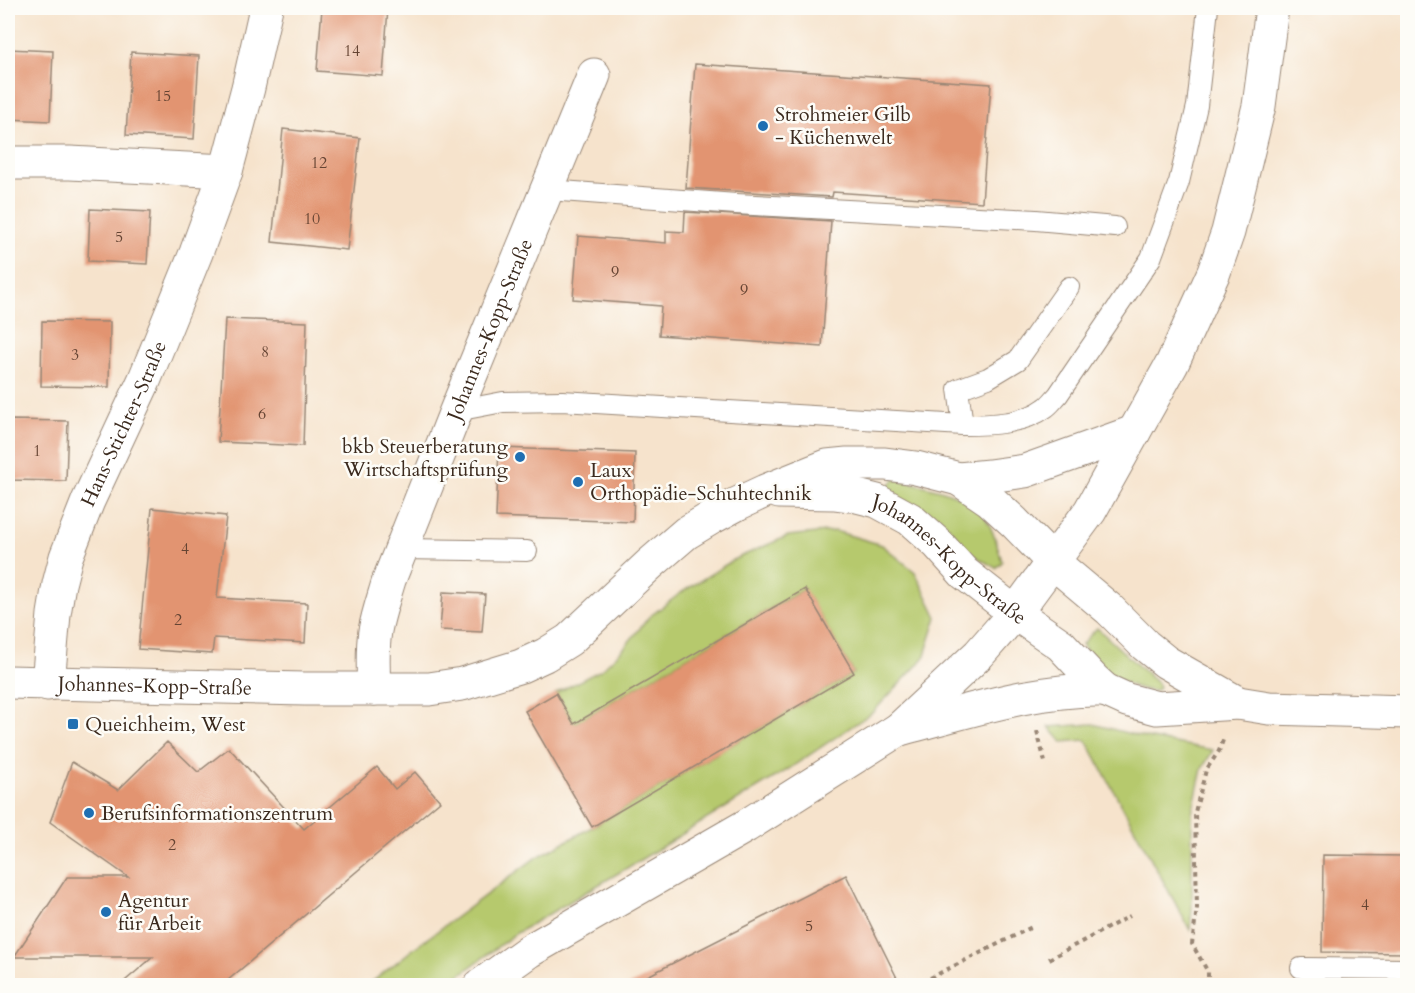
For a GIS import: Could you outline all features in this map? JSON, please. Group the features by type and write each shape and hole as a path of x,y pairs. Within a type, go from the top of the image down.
{"street":[{"name":"Hans-Stichter-Straße","path":"48,684 54,614 66,556 88,501 140,391 171,318 226,171 266,8"},
{"path":"480,986 529,951 746,826 899,729 979,654 1015,613 1090,511 1172,364 1214,272 1224,242 1259,106 1272,8"},
{"name":"Johannes-Kopp-Straße","path":"374,689 373,651 380,606 456,411 594,75"},
{"path":"8,163 70,163 226,171"},
{"name":"Johannes-Kopp-Straße","path":"8,682 294,689 429,689 462,684 521,666 545,655 569,640 686,533 765,491 827,466 876,464 904,466 958,479 1007,474 1026,471 1134,432"},
{"name":"Johannes-Kopp-Straße","path":"958,479 990,500 1053,562 1166,662 1238,703"},
{"name":"Johannes-Kopp-Straße","path":"765,491 846,494 877,501 910,519 938,544 964,573 1061,645 1105,690 1127,700 1157,708 1238,703 1280,708 1407,712"},
{"name":"Johannes-Kopp-Straße","path":"899,729 1027,697 1087,689 1105,690"}],"lane":[{"path":"456,411 503,402 562,401 963,425 994,424 1030,416 1045,408 1058,395 1151,258 1179,182 1197,106 1208,8"},
{"path":"548,190 736,204 1036,220 1115,227"},
{"path":"963,425 958,389 988,378 1018,360 1069,287"},
{"path":"402,549 527,551"},
{"path":"1301,968 1407,969"}],"path":[{"path":"1027,697 1046,762"},
{"path":"1208,986 1208,972 1192,944 1197,908 1195,812 1206,770 1219,751 1238,703"},
{"path":"1049,959 1130,916"},
{"path":"914,986 1032,927"}],"green space":[{"path":"895,479 950,493 970,503 979,510 990,527 1002,562 996,568 971,554 927,518 892,495 888,488"},
{"path":"835,531 882,545 915,572 937,617 924,658 873,712 787,770 515,934 446,985 367,986 534,859 854,673 804,589 574,724 556,693 601,670 624,648 649,617 682,592 735,559 788,536"},
{"path":"1097,628 1157,683 1159,687 1157,690 1144,690 1128,684 1097,665 1082,644"},
{"path":"1093,724 1146,738 1213,750 1202,769 1192,813 1190,930 1086,740 1062,742 1049,727"}],"building":[{"path":"322,8 388,8 383,76 317,71"},
{"path":"8,49 53,51 50,121 8,119"},
{"path":"131,52 199,56 194,139 126,135"},
{"path":"695,64 991,84 982,202 833,192 832,197 686,188"},
{"path":"283,129 360,138 347,250 272,242"},
{"path":"90,209 150,212 147,264 88,261"},
{"path":"685,212 831,221 822,347 659,335 661,306 573,299 578,236 666,243 666,231 684,232"},
{"path":"225,319 307,322 303,446 218,442"},
{"path":"42,321 110,322 109,387 41,386"},
{"path":"8,420 68,421 66,481 8,480"},
{"path":"499,448 635,453 633,522 496,517"},
{"path":"152,508 226,516 217,598 307,603 305,643 214,638 212,654 138,649"},
{"path":"805,589 854,673 592,827 525,711 556,693 574,724"},
{"path":"443,592 485,594 482,632 440,630"},
{"path":"167,742 198,772 229,748 304,829 377,767 395,789 415,772 440,801 221,986 119,986 153,957 14,957 67,877 128,877 50,822 72,762 118,790"},
{"path":"1323,855 1407,856 1407,953 1322,952"},
{"path":"846,875 901,986 628,986"}],"place":[{"name":"Strohmeier Gilb - Küchenwelt","path":"763,126"},
{"name":"bkb Steuerberatung Wirtschaftsprüfung","path":"520,457"},
{"name":"Laux Orthopädie-Schuhtechnik","path":"578,482"},
{"name":"Queichheim, West","path":"73,724"},
{"name":"Berufsinformationszentrum","path":"89,813"},
{"name":"Agentur für Arbeit","path":"106,912"}]}
